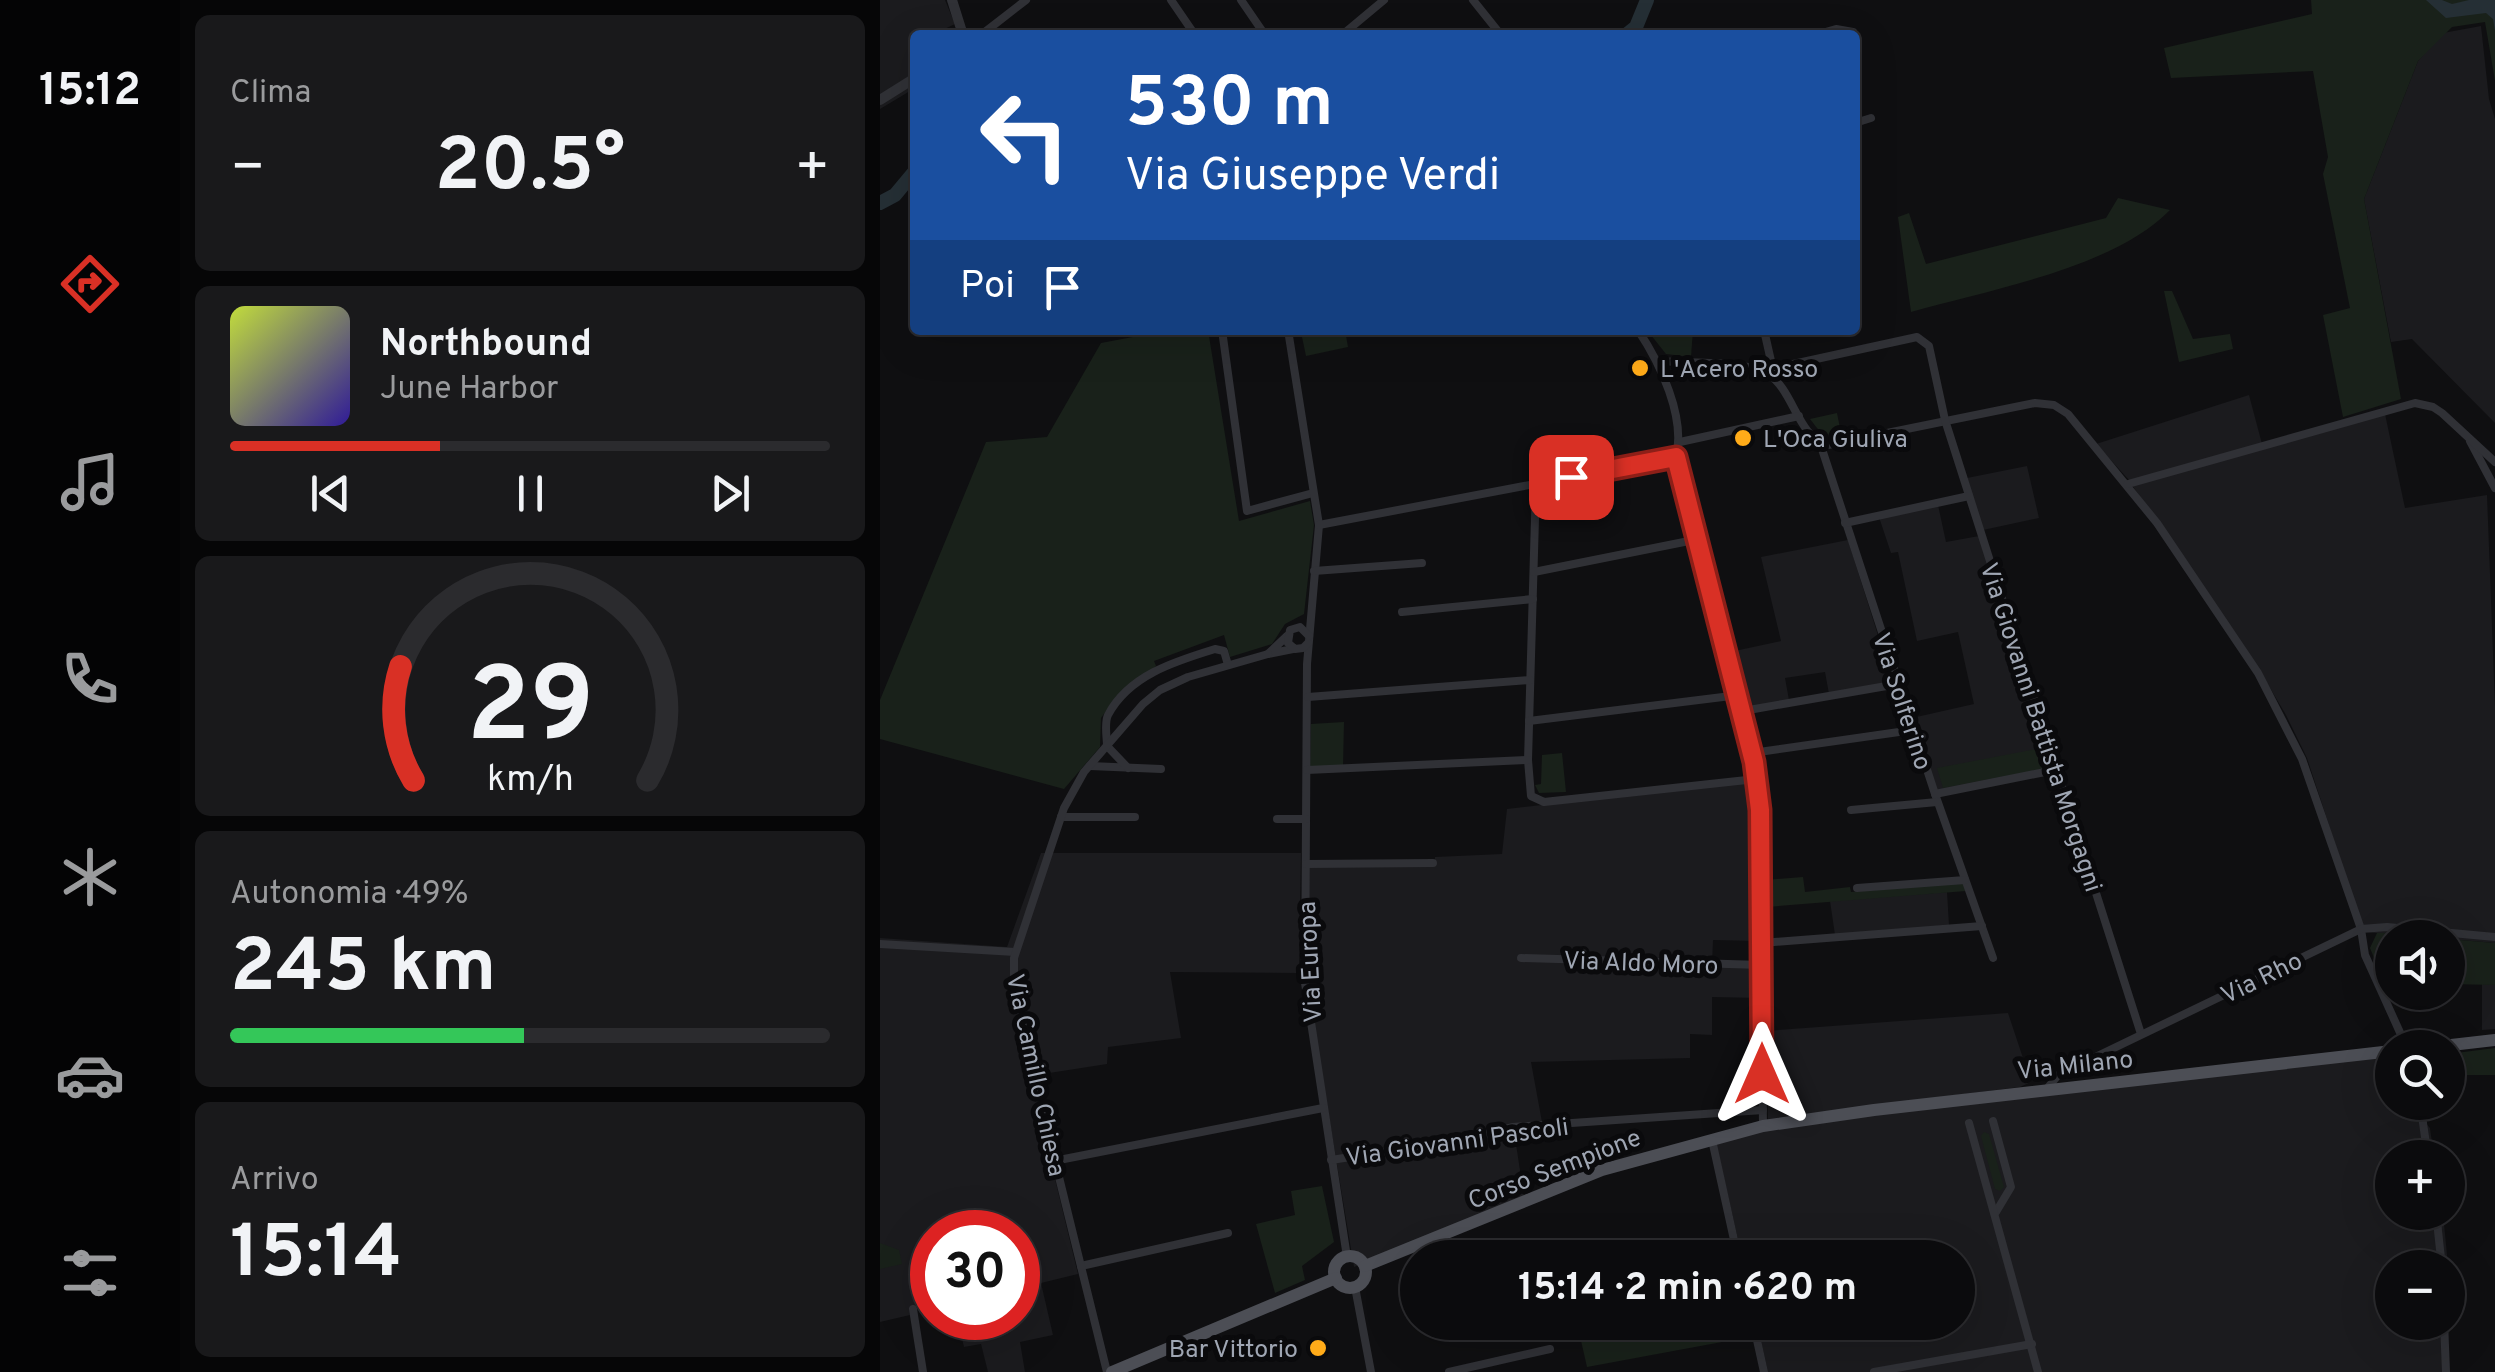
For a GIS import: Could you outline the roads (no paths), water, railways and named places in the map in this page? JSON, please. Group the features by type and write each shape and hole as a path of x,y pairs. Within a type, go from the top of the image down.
{"main road":[{"path":"2465,1043 2495,1040"},
{"name":"Via Milano","path":"1763,1126 2375,1053"},
{"name":"Corso Sempione","path":"1365,1266 1602,1170 1763,1126"},
{"path":"1347,1256 1360,1259 1365,1266 1364,1279 1355,1287 1346,1287 1336,1278 1336,1264 1347,1256"},
{"path":"1110,1372 1336,1278"}],"street":[{"path":"952,0 962,30"},
{"path":"1171,0 1192,30"},
{"path":"1240,0 1261,30"},
{"path":"1348,30 1384,0"},
{"path":"1473,0 1497,30"},
{"path":"986,30 1023,1"},
{"path":"880,100 910,81"},
{"path":"1860,121 1871,118"},
{"path":"1223,335 1247,511 1314,493"},
{"name":"Via Europa","path":"1289,335 1319,525 1307,664 1305,983 1347,1256"},
{"path":"1641,335 1658,360 1680,442 1676,457 1752,752 1762,943 1763,1126"},
{"path":"1765,335 1772,362 1770,375"},
{"name":"Via Giovanni Battista Morgagni","path":"1770,375 1784,366 1916,337 1929,346 1969,496 2141,1034"},
{"path":"1658,360 1752,368 1770,375 1820,442 1839,444 2036,403 2054,405 2068,414 2128,484 2258,673 2282,716 2302,759 2361,929 2365,956 2400,1030"},
{"path":"2128,484 2415,403 2442,413 2495,462"},
{"path":"1680,442 1799,416"},
{"path":"2468,438 2495,488"},
{"name":"Via Solferino","path":"1820,442 1913,730 1993,958"},
{"path":"1319,525 1676,457"},
{"path":"1536,484 1528,760 1529,790 1534,799 1544,802 1756,779"},
{"path":"1844,524 1969,496"},
{"path":"1534,572 1698,539"},
{"path":"1314,571 1422,563"},
{"path":"1402,612 1533,599"},
{"path":"1307,664 1288,643 1290,632 1312,608"},
{"path":"1290,632 1303,628 1309,640 1296,649"},
{"name":"Via Camillo Chiesa","path":"1268,654 1290,632"},
{"path":"1128,768 1106,746 1107,717 1129,691 1150,674 1215,648 1224,651 1228,665"},
{"name":"Via Camillo Chiesa","path":"1110,1372 1054,1160 1014,982 1016,952 1073,789 1142,704 1180,680 1296,649"},
{"path":"1308,698 1530,680"},
{"path":"1743,710 1898,684"},
{"path":"1529,721 1739,695"},
{"path":"1752,752 1913,730"},
{"path":"1307,770 1528,760"},
{"path":"1090,766 1161,768"},
{"path":"1851,810 1936,798 2055,770"},
{"path":"1061,818 1134,817"},
{"path":"1277,819 1306,819"},
{"path":"1306,864 1433,863"},
{"path":"1858,888 1965,880"},
{"path":"1762,943 1982,926"},
{"name":"Via Rho","path":"2046,1090 2058,1075 2361,929 2387,927 2495,937"},
{"path":"880,944 1016,952"},
{"name":"Via Aldo Moro","path":"1521,958 1762,965"},
{"path":"1054,1160 1323,1108"},
{"name":"Via Giovanni Pascoli","path":"1331,1160 1508,1129 1762,1110"},
{"path":"1993,1121 2011,1187 1996,1212"},
{"path":"1969,1123 2038,1372"},
{"path":"1712,1138 1734,1240"},
{"path":"1081,1266 1228,1232"},
{"path":"1355,1287 1371,1372"},
{"path":"918,1340 923,1372"},
{"path":"1757,1340 1764,1372"},
{"path":"2445,1340 2446,1372"},
{"path":"1874,1372 2032,1344"},
{"path":"1449,1372 1550,1349"}],"waterway":[{"path":"1632,30 1647,0"},
{"path":"880,203 895,195 910,177"}],"place":[{"name":"L'Acero Rosso","path":"1640,368"},
{"name":"L'Oca Giuliva","path":"1743,438"},
{"name":"Bar Vittorio","path":"1318,1348"}]}
